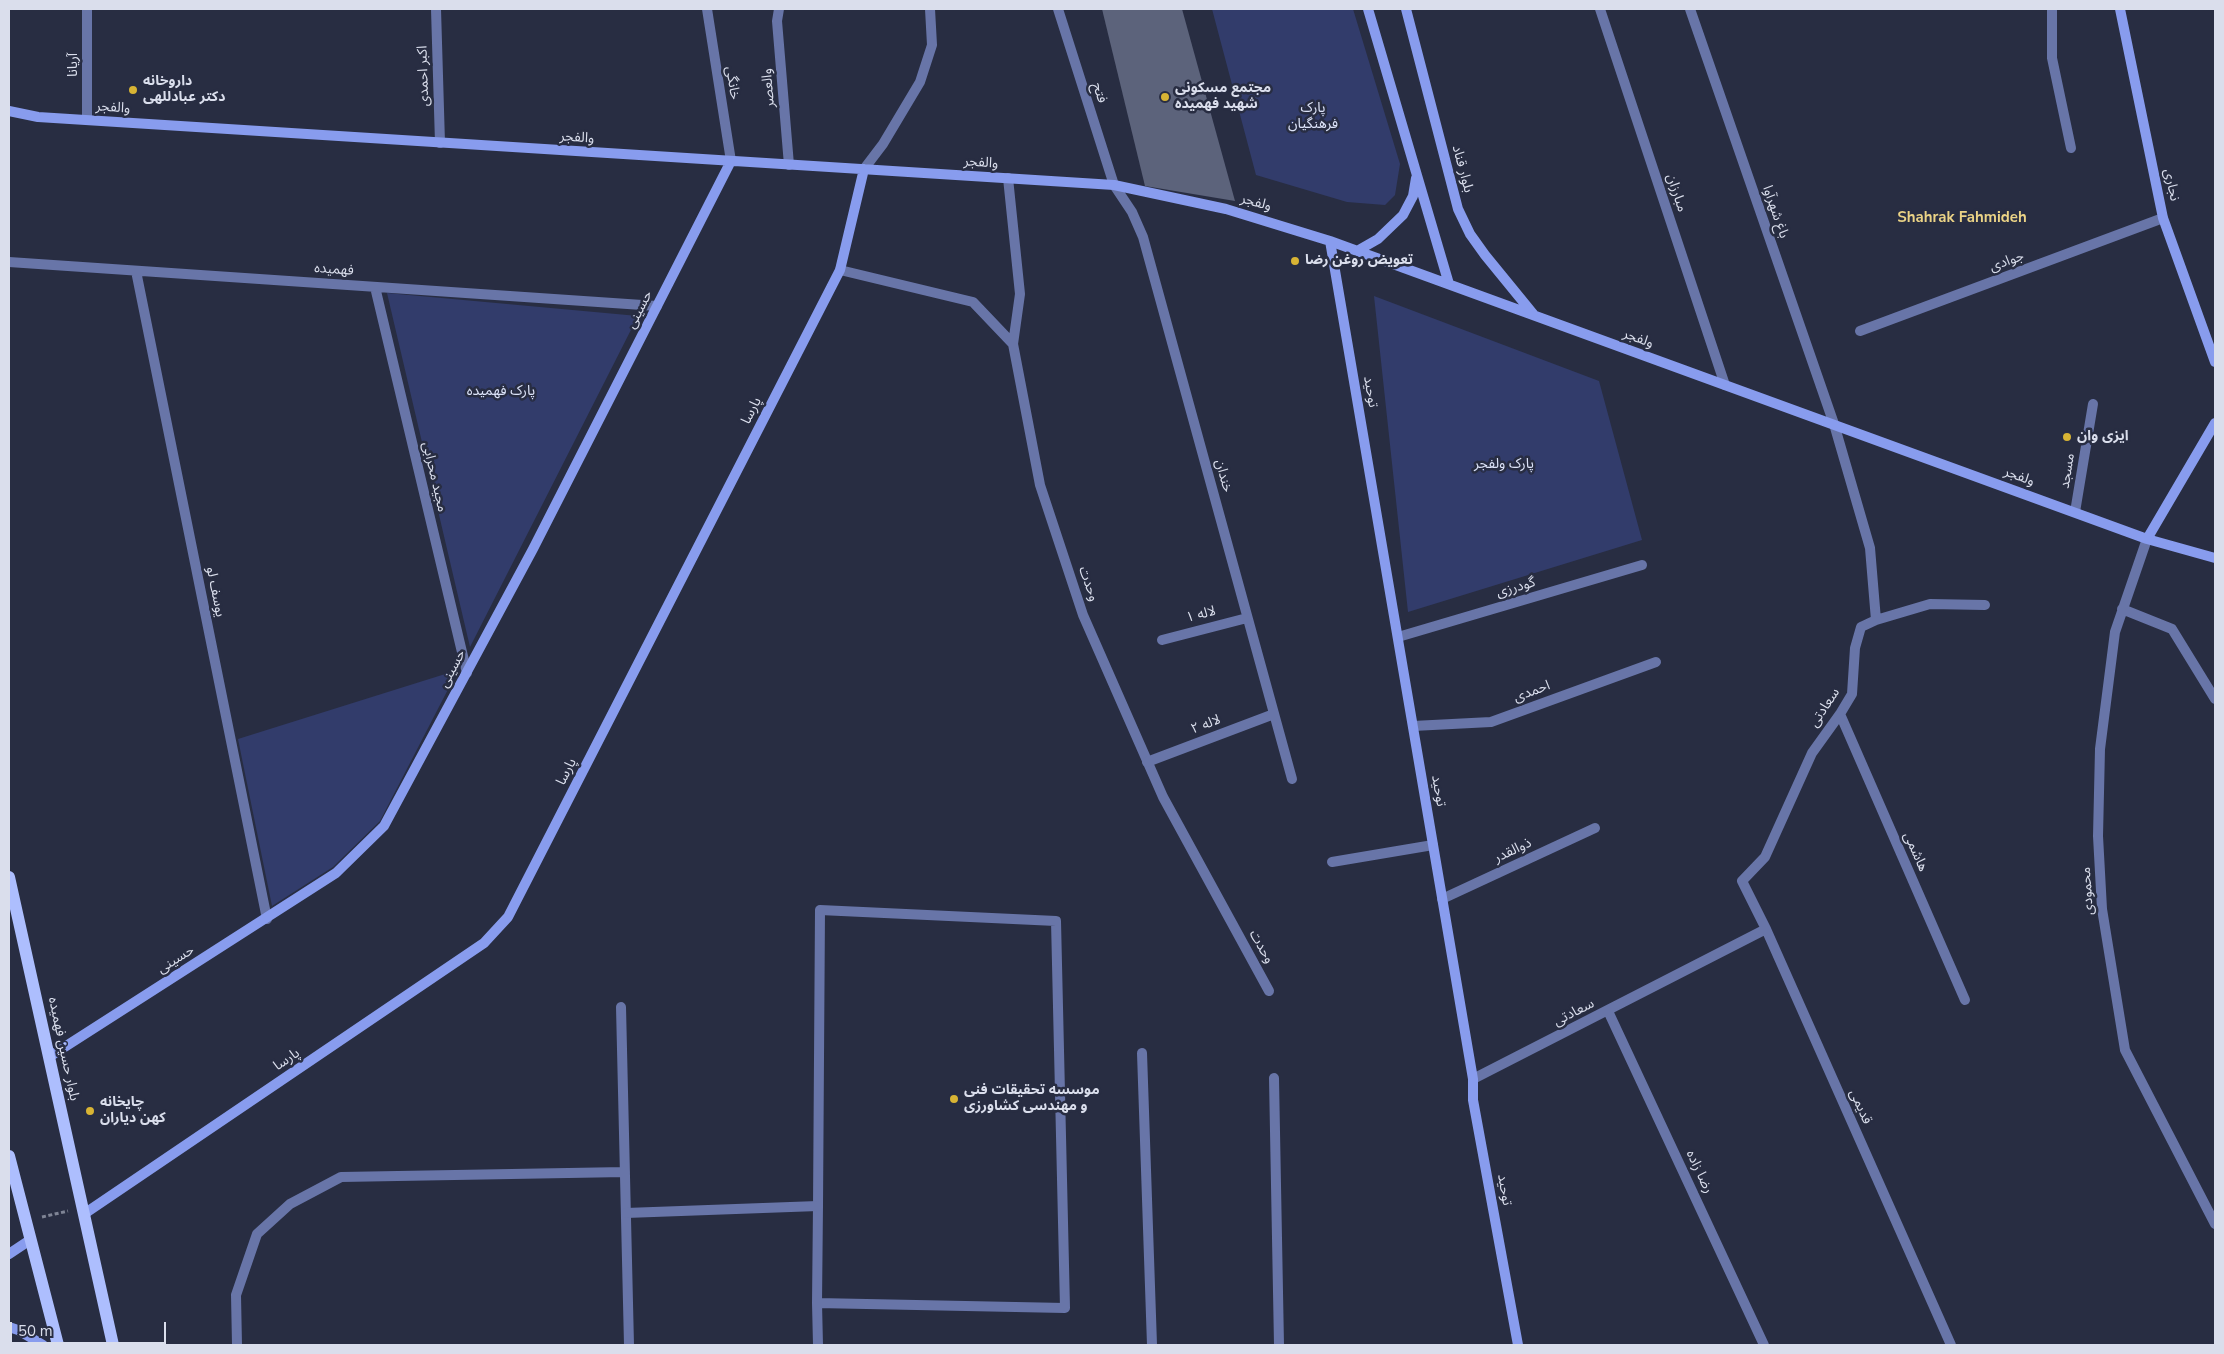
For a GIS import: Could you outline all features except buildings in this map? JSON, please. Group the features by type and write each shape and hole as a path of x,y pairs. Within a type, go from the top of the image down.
{"main road":[{"name":"بلوار حسین فهمیده","path":"9,877 113,1345"},
{"path":"9,1156 24,1221 58,1345"}],"street":[{"name":"آریانا","path":"87,9 87,120"},
{"name":"اکبر احمدی","path":"436,9 440,143"},
{"name":"خانگی","path":"707,9 731,161"},
{"name":"والعصر","path":"779,9 777,21 789,165"},
{"path":"864,169 883,144 920,82 932,45 930,9"},
{"name":"فتح","path":"1058,9 1114,185"},
{"path":"1368,9 1449,284"},
{"name":"بلوار قناد","path":"1406,9 1458,209 1470,234 1485,255 1535,315"},
{"name":"مبارزان","path":"1600,9 1725,385"},
{"name":"باغ شهرآوا","path":"1690,9 1834,424 1870,548 1876,620"},
{"path":"2052,9 2052,58 2070,148"},
{"name":"نجاری","path":"2120,9 2163,218 2215,362"},
{"path":"9,111 38,117"},
{"name":"والفجر","path":"38,117 1114,185"},
{"path":"9,120 38,117"},
{"name":"حسینی","path":"49,1057 268,918 336,872 384,826 533,549 731,161"},
{"name":"پارسا","path":"83,1210 484,943 495,933 512,908 840,270 864,169"},
{"path":"1357,251 1378,239 1404,215 1413,196 1417,174"},
{"path":"1008,178 1020,294 1012,344"},
{"name":"ولفجر","path":"1114,185 1226,210 1330,241 2147,539 2215,558"},
{"name":"خندان","path":"1114,185 1132,212 1144,237 1292,779"},
{"name":"جوادی","path":"1860,331 2163,218"},
{"name":"توحید","path":"1330,241 1473,1080 1473,1100 1518,1345"},
{"name":"فهمیده","path":"9,262 657,306"},
{"path":"840,270 973,302 1012,344"},
{"name":"یوسف لو","path":"136,271 268,918"},
{"name":"مجید محرابی","path":"375,287 467,673"},
{"name":"وحدت","path":"1012,344 1040,485 1084,615 1163,796 1269,991"},
{"name":"مسجد","path":"2076,512 2093,404"},
{"path":"2147,539 2215,423"},
{"name":"محمودی","path":"2147,539 2115,632 2100,749 2098,836 2102,909 2125,1050 2215,1224"},
{"name":"گودرزی","path":"1398,637 1642,565"},
{"name":"سعادتی","path":"1742,880 1764,857 1812,753 1852,694 1855,648 1861,627 1876,620 1930,604 1985,605"},
{"path":"2122,609 2172,629 2215,699"},
{"name":"لاله ۱","path":"1162,640 1247,618"},
{"name":"احمدی","path":"1413,726 1492,722 1656,662"},
{"name":"لاله ۲","path":"1148,762 1274,714"},
{"name":"هاشمی","path":"1840,714 1965,1000"},
{"name":"ذوالقدر","path":"1442,899 1595,828"},
{"path":"1332,862 1433,845"},
{"name":"قدیمی","path":"1742,880 1766,929 1951,1345"},
{"path":"817,1302 1064,1308 1056,921 820,910 817,1302 818,1345"},
{"name":"سعادتی","path":"1473,1080 1766,929"},
{"path":"621,1007 628,1345"},
{"name":"رضا زاده","path":"1608,1011 1764,1345"},
{"path":"1142,1053 1152,1345"},
{"path":"1274,1078 1279,1345"},
{"path":"236,1345 236,1294 257,1234 290,1204 341,1177 625,1172"},
{"path":"626,1213 818,1206"},
{"path":"9,1254 30,1240"},
{"path":"9,1327 18,1330 43,1345"}],"path":[{"path":"24,1221 83,1210"}],"green space":[{"name":"پارک فرهنگیان","path":"1212,9 1353,9 1400,164 1395,195 1385,205 1347,202 1256,175"},
{"name":"پارک فهمیده","path":"387,293 638,316 470,647"},
{"name":"پارک ولفجر","path":"1374,296 1599,381 1642,540 1408,612"},
{"path":"458,670 380,821 333,867 272,906 238,739"}],"place":[{"name":"داروخانه دکتر عبادللهی","path":"133,90"},
{"name":"مجتمع مسکونی شهید فهمیده","path":"1165,97"},
{"name":"تعویض روغن رضا","path":"1295,261"},
{"name":"ایزی وان","path":"2067,437"},
{"name":"موسسه تحقیقات فنی و مهندسی کشاورزی","path":"954,1099"},
{"name":"چایخانه کهن دیاران","path":"90,1111"}],"district":[{"name":"Shahrak Fahmideh","path":"1962,218"}]}
